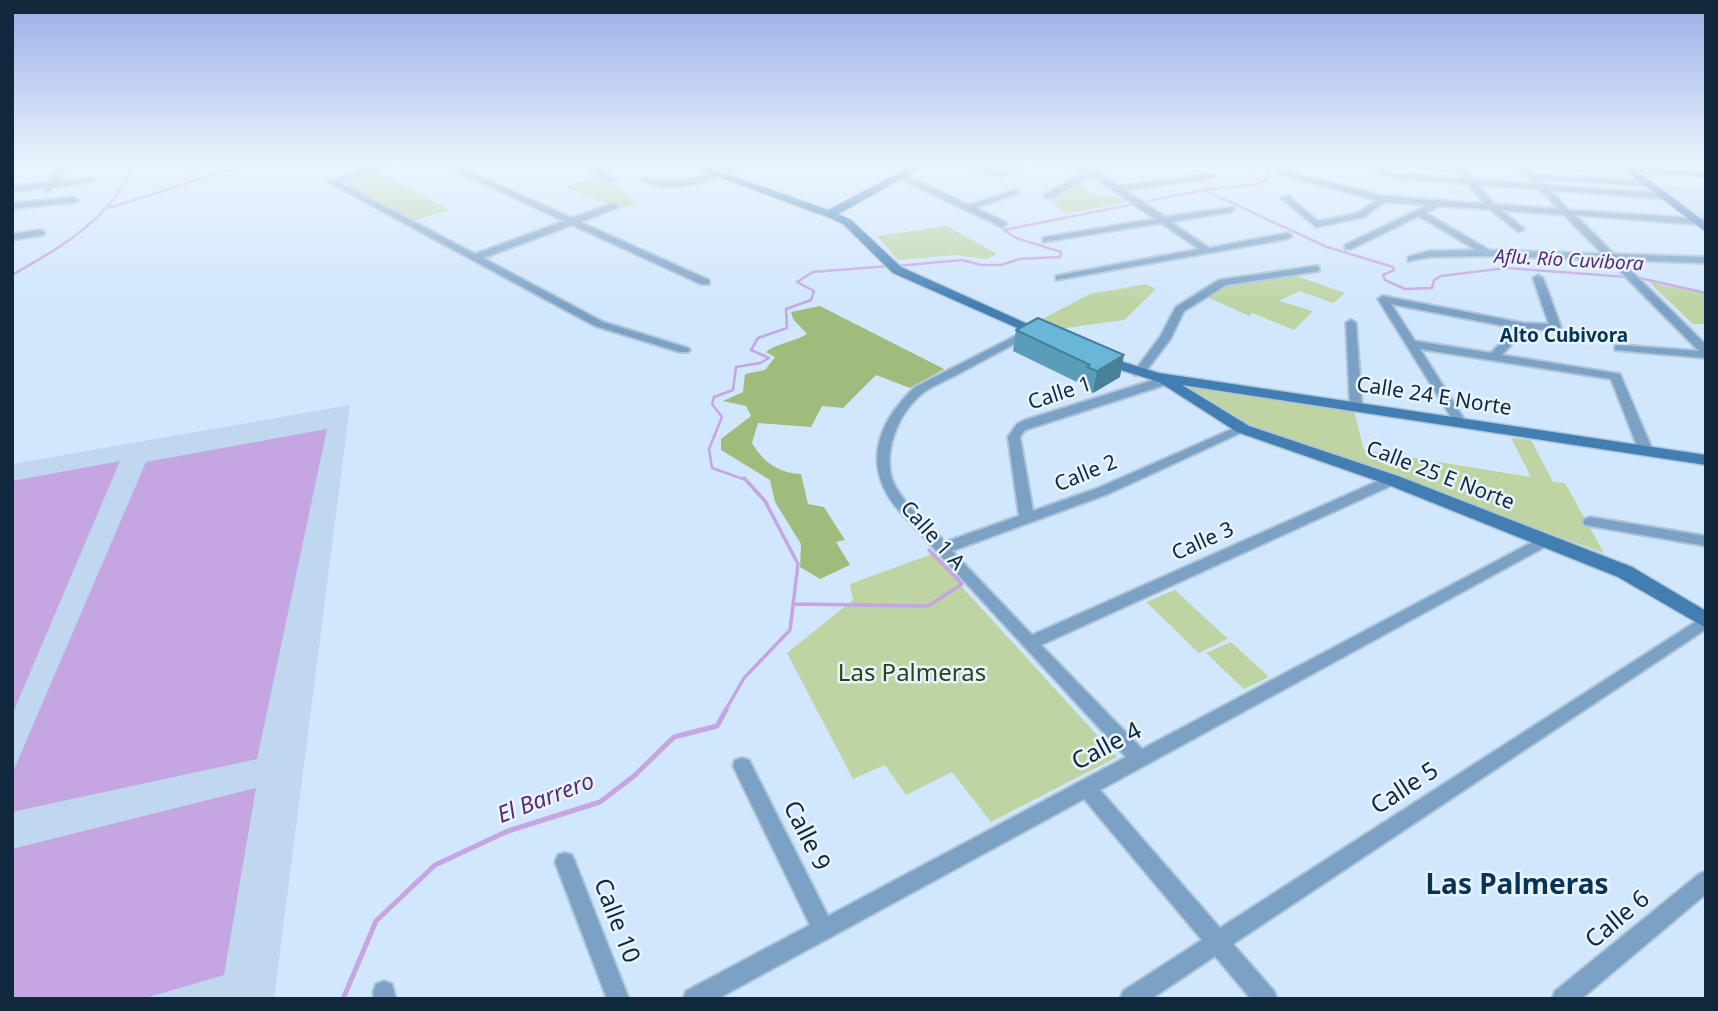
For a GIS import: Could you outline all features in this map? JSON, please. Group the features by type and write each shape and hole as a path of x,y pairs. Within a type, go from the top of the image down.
{"main road":[{"path":"821,211 846,222 892,266 1056,339"},
{"path":"829,214 834,211"},
{"path":"1684,211 1703,224"},
{"path":"1089,354 1160,379"},
{"name":"Calle 24 E Norte","path":"1160,379 1706,460"},
{"name":"Calle 25 E Norte","path":"1160,379 1243,429 1392,480 1646,582 1706,621"}],"street":[{"path":"387,211 599,324 684,351"},
{"path":"547,211 705,282"},
{"path":"474,258 601,211"},
{"path":"976,211 1002,224"},
{"path":"1149,211 1208,251"},
{"path":"1046,240 1218,211"},
{"path":"1300,211 1315,224 1360,215 1365,211"},
{"path":"1497,211 1520,229"},
{"path":"1546,211 1703,224"},
{"path":"1348,247 1419,212 1488,253"},
{"path":"1569,213 1615,257 1706,354"},
{"path":"1642,217 1657,229"},
{"path":"12,237 40,233"},
{"path":"1060,278 1287,236"},
{"path":"1410,259 1429,254 1488,253 1543,258 1706,260"},
{"path":"1139,373 1165,338 1180,309 1223,282 1316,268"},
{"path":"1460,422 1383,299 1522,326 1556,327 1538,278"},
{"path":"1352,323 1356,407"},
{"path":"1494,357 1522,326"},
{"name":"Calle 1 A","path":"1034,330 919,390 901,407 889,433 884,476 891,491 942,549 1139,758"},
{"path":"1693,339 1706,340"},
{"path":"1411,344 1616,376 1647,451"},
{"path":"1619,348 1706,354"},
{"name":"Calle 1","path":"1027,520 1014,437 1016,432 1029,423 1160,379"},
{"name":"Calle 2","path":"942,549 1103,491 1243,429"},
{"name":"Calle 3","path":"1030,643 1392,480"},
{"path":"1590,522 1706,541"},
{"name":"Calle 4","path":"694,999 1545,541"},
{"name":"Calle 5","path":"1131,999 1706,621"},
{"name":"Calle 9","path":"742,766 823,929"},
{"path":"1086,787 1266,999"},
{"name":"Calle 10","path":"565,862 618,999"},
{"name":"Calle 6","path":"1563,999 1706,881"}],"shaded area":[{"path":"1685,211 1706,211 1706,221 1697,220"},
{"path":"350,405 274,999 12,999 12,464"},
{"path":"327,429 257,759 12,812 12,774 146,462"},
{"path":"120,461 12,715 12,481"},
{"path":"256,788 224,975 142,999 12,999 12,849"}],"green space":[{"path":"391,211 445,211 410,222"},
{"path":"947,226 997,254 986,259 955,255 898,260 877,236"},
{"path":"1288,273 1345,293 1333,303 1300,291 1279,301 1313,311 1294,330 1252,313 1249,316 1205,296 1238,282"},
{"path":"1649,282 1706,294 1706,324 1693,324"},
{"path":"1146,284 1156,289 1124,320 1044,331 1031,325 1090,294"},
{"path":"820,306 944,369 910,388 876,375 843,408 822,406 811,427 758,423 752,443 756,450 779,469 801,474 808,504 824,507 845,540 836,542 850,565 820,579 800,567 801,544 775,502 770,480 721,450 721,439 751,416 746,406 723,401 743,392 745,374 765,370 775,357 766,352 807,334 793,319 791,312"},
{"path":"1172,382 1354,411 1364,450 1531,477 1511,438 1531,440 1553,482 1565,483 1604,553 1492,513 1391,472 1243,425"},
{"name":"Las Palmeras","path":"932,554 1117,757 991,822 952,772 906,795 885,765 853,779 787,653 853,600 850,584"},
{"path":"1175,590 1228,639 1199,653 1146,602"},
{"path":"1231,642 1269,677 1244,689 1206,653"}],"building":[{"path":"1038,318 1124,355 1097,371 1087,367 1090,365 1016,330"}],"waterway":[{"path":"12,275 49,254 83,230 102,211"},
{"name":"El Barrero","path":"897,266 962,260 981,265 1001,265 1020,259 1060,257 1061,252 1016,238 1004,230 1098,211"},
{"name":"Aflu. Río Cuvibora","path":"1250,211 1327,247 1393,267 1394,270 1383,275 1385,280 1405,289 1432,288 1434,280 1441,276 1506,268 1627,277"},
{"name":"El Barrero","path":"746,480 712,468 709,449 722,417 712,404 714,397 733,390 736,367 760,363 769,358 751,350 758,338 787,328 786,309 811,300 814,291 797,282 813,272 889,266"},
{"name":"Aflu. Río Cuvibora","path":"1635,277 1706,293"},
{"name":"El Barrero","path":"725,711 744,678 790,630 798,564 765,501 746,480"},
{"path":"794,604 928,606 962,584 929,550"},
{"name":"El Barrero","path":"343,999 376,921 435,865 508,831 600,802 634,776 674,737 717,726 726,710"}],"district":[{"name":"Alto Cubivora","path":"1564,337"},
{"name":"Las Palmeras","path":"1517,886"}]}
